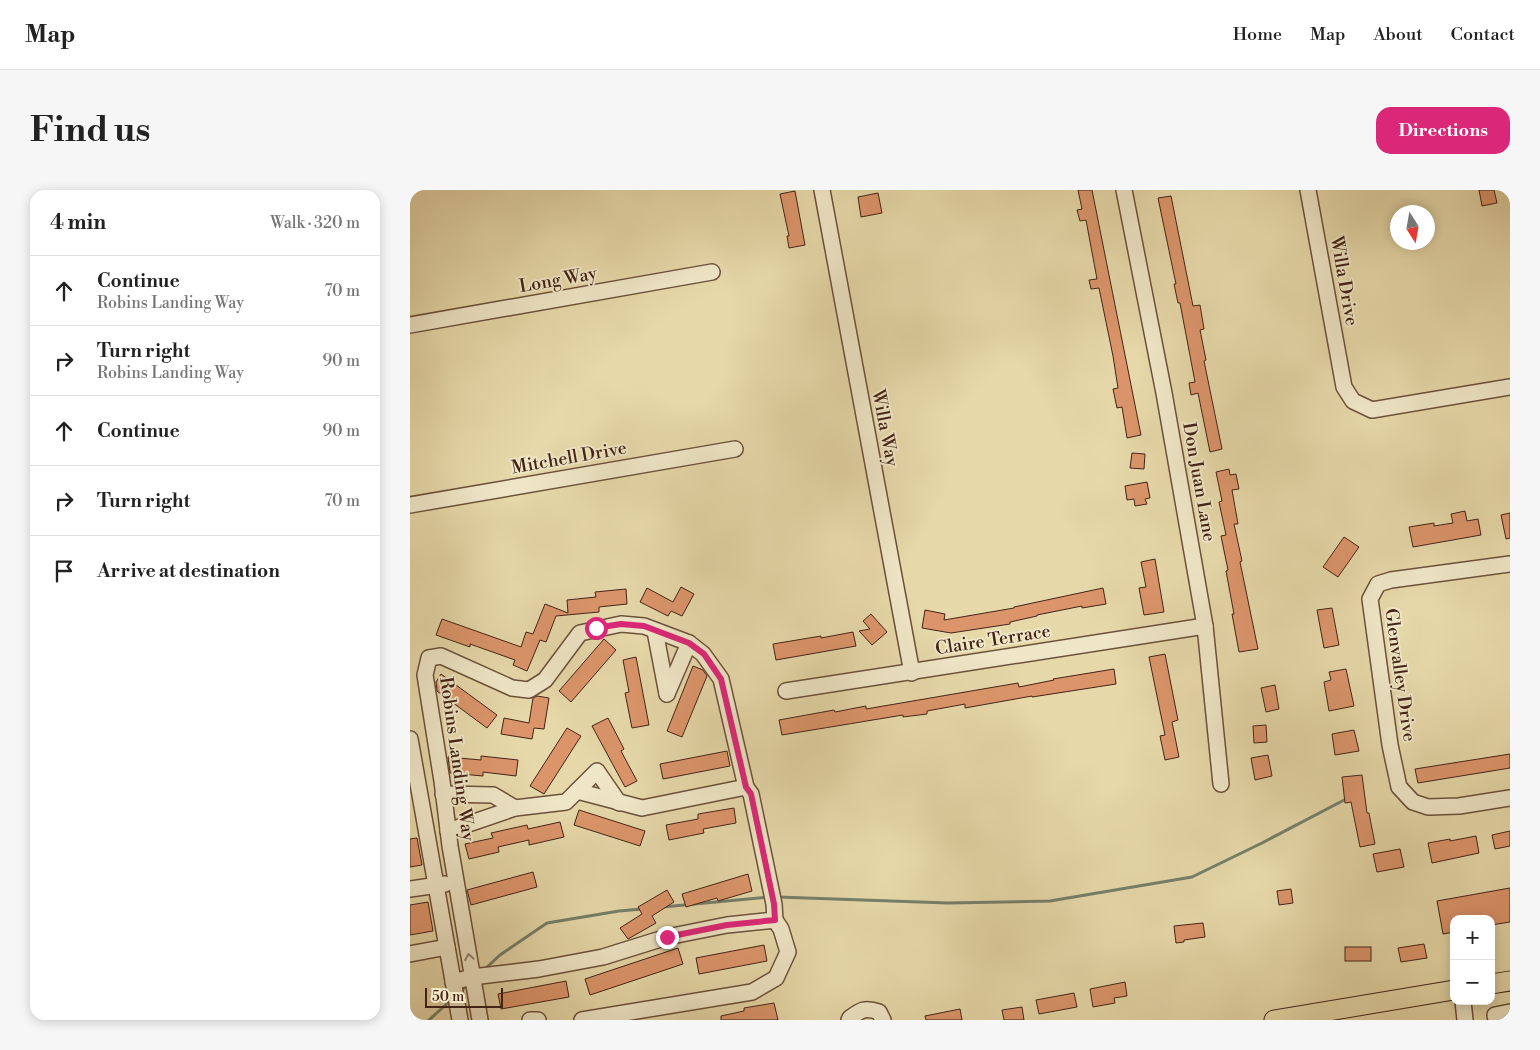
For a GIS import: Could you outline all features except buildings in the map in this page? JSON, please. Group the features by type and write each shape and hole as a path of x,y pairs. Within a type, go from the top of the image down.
{"main road":[{"path":"1495,983 1510,981"},
{"path":"1274,1020 1450,991"}],"street":[{"name":"Willa Way","path":"822,190 912,673"},
{"name":"Don Juan Lane","path":"1124,190 1164,392 1205,626 1220,784"},
{"name":"Willa Drive","path":"1308,190 1342,379 1344,387 1353,401 1372,410 1510,387"},
{"name":"Long Way","path":"410,324 712,272"},
{"name":"Mitchell Drive","path":"410,505 735,449"},
{"name":"Glenvalley Drive","path":"1510,564 1390,580 1378,584 1370,599 1390,745 1399,787 1413,802 1428,807 1459,806 1510,798"},
{"name":"Robins Landing Way","path":"480,1020 456,883 425,675 430,658 441,656 512,688 529,690 545,680 580,632 621,624 644,626 689,643 704,654 721,679 746,787 751,794 774,904 775,920 782,929 788,952 776,978 752,992 582,1020"},
{"name":"Claire Terrace","path":"786,691 912,673 1026,653 1205,626"},
{"path":"655,631 667,694 689,643"},
{"path":"410,739 417,820 430,849 460,1020"},
{"path":"430,849 515,808 566,802 596,771 619,803"},
{"path":"577,791 642,808 746,787"},
{"path":"444,794 493,795 515,808"},
{"path":"410,889 436,884 456,883"},
{"path":"453,982 472,977 539,969 603,957 667,937 727,925 775,920"},
{"path":"410,954 446,939 464,928"},
{"path":"1463,1005 1465,1020"},
{"path":"849,1020 861,1010 872,1010 879,1012 883,1020"},
{"path":"1496,1020 1495,1015 1510,1012"},
{"path":"530,1020 538,1020"}],"waterway":[{"path":"778,897 948,903 1050,901 1192,877 1348,798"},
{"path":"663,907 769,897"},
{"path":"485,969 500,955 547,923 642,909"},
{"path":"459,993 469,983"},
{"path":"429,1020 451,1000"}],"route":[{"path":"596,628 621,624 644,626 689,643 704,654 721,679 746,787 751,794 774,904 775,920 727,925 667,937"}]}
